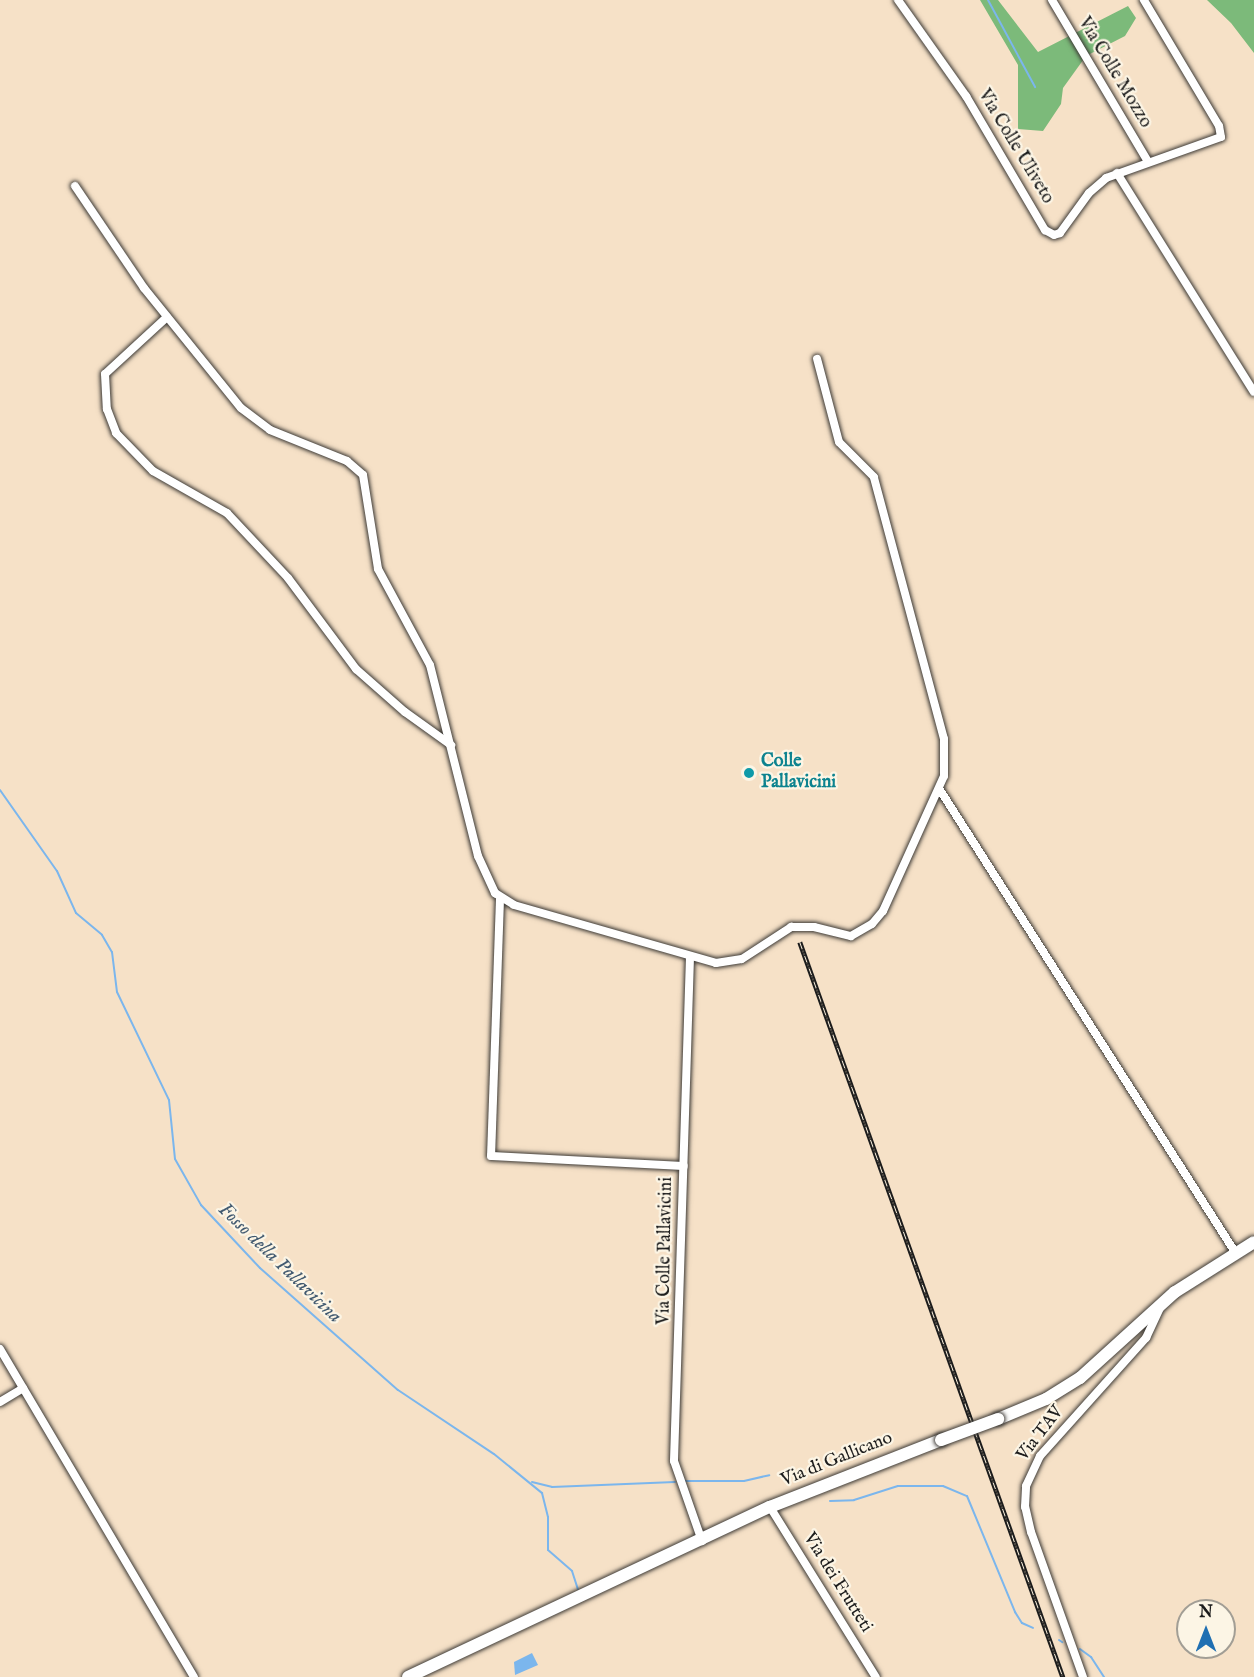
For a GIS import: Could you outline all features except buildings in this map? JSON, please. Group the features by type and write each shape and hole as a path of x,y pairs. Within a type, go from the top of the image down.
{"street":[{"name":"Via Colle Uliveto","path":"898,0 966,96 1047,232 1060,232 1089,193 1117,173"},
{"name":"Via Colle Mozzo","path":"1052,0 1148,162"},
{"path":"1144,0 1221,133 1216,142 1117,173 1254,392"},
{"path":"75,186 104,233 218,383 253,418 285,438 347,461 361,473 368,492 372,540 381,578 429,661 478,856 500,899 491,1156 684,1166"},
{"path":"167,317 105,374 107,409 116,433 153,471 227,513 288,578 356,669 405,712 451,745"},
{"path":"500,899 716,963 734,962 791,927 814,927 845,936 867,929 883,911 940,790 945,768 944,739 874,477 839,442 817,359"},
{"path":"940,790 1235,1252"},
{"name":"Via Colle Pallavicini","path":"690,957 675,1465 702,1541"},
{"name":"Via di Gallicano","path":"408,1677 702,1541 770,1507 1046,1399 1080,1378 1162,1303 1235,1252 1253,1246"},
{"name":"Via TAV","path":"1083,1677 1031,1532 1025,1507 1027,1481 1045,1450 1146,1338 1162,1303"},
{"path":"0,1350 194,1677"},
{"path":"0,1402 23,1388"},
{"name":"Via dei Frutteti","path":"770,1507 876,1677"}],"green space":[{"path":"980,0 998,0 1038,52 1128,6 1136,18 1125,36 1086,56 1063,88 1061,104 1043,131 1018,129 1018,65"},
{"path":"1207,0 1254,0 1254,53 1231,23"}],"water":[{"path":"532,1653 538,1665 515,1675 514,1662"}],"waterway":[{"path":"988,0 1035,87"},
{"name":"Fosso della Pallavicina","path":"0,790 57,871 76,913 102,935 112,952 117,992 169,1100 175,1159 201,1205 260,1268 398,1390 494,1454 542,1493 548,1517 548,1550 572,1571 578,1589"},
{"path":"685,1481 744,1481 769,1475"},
{"path":"532,1482 552,1487 675,1482"},
{"path":"830,1501 854,1500 898,1486 943,1486 967,1496 1015,1612 1022,1623 1033,1628"},
{"path":"1080,1649 1091,1657 1104,1677"}],"railway":[{"path":"800,942 1063,1677"}],"place":[{"name":"Colle Pallavicini","path":"749,773"}]}
